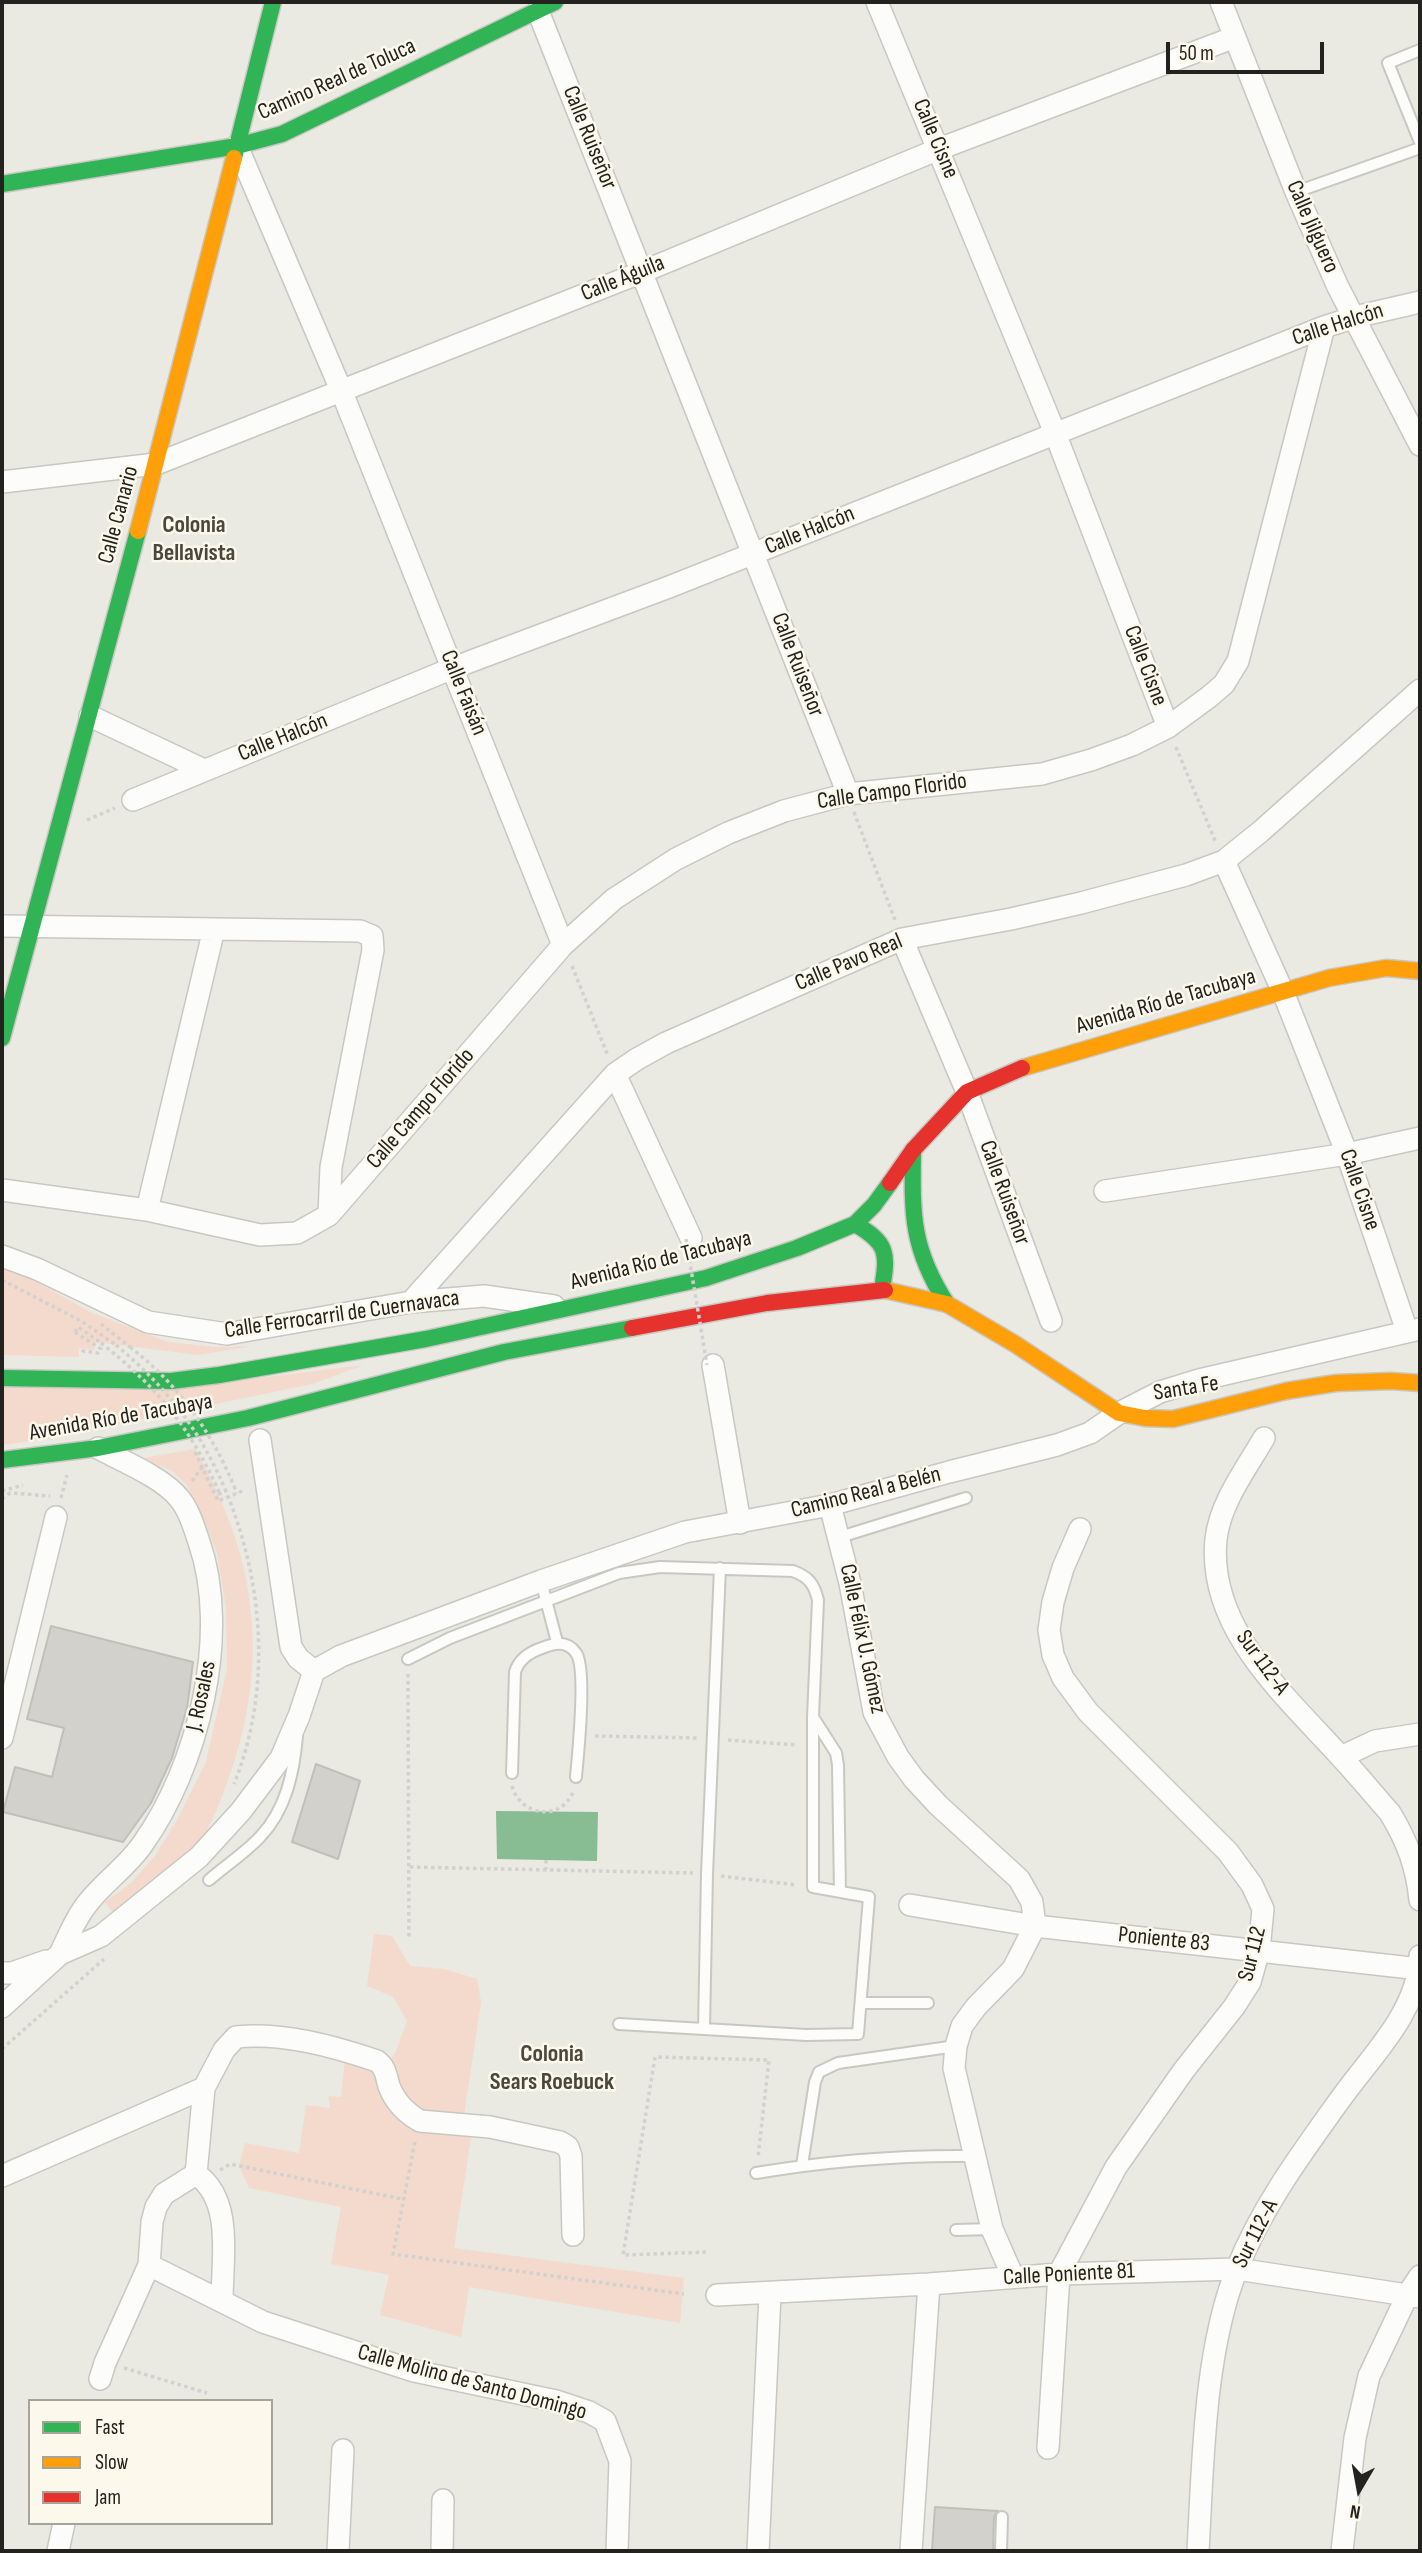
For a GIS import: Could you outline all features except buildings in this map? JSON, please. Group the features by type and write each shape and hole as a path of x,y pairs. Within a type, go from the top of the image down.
{"main road":[{"name":"Calle Canario","path":"2,1038 156,464 273,2"},
{"name":"Camino Real de Toluca","path":"2,184 237,146 282,134 547,6"},
{"name":"Avenida Río de Tacubaya","path":"2,1378 183,1380 426,1339 706,1278 797,1248 855,1224 874,1205 913,1150 967,1092 1011,1071 1329,978 1386,968 1420,971"},
{"path":"913,1150 912,1216 915,1239 930,1281 947,1304"},
{"path":"855,1224 874,1234 885,1245 888,1256 882,1289"},
{"name":"Avenida Río de Tacubaya","path":"2,1460 98,1448 248,1418 504,1352 756,1305 882,1289 947,1304"},
{"name":"Santa Fe","path":"947,1304 1015,1344 1119,1413 1145,1418 1173,1419 1286,1391 1336,1384 1391,1381 1420,1383"},
{"path":"2,1471 67,1452"}],"street":[{"name":"Calle Cisne","path":"877,2 1055,432 1168,727"},
{"name":"Calle Jilguero","path":"1221,2 1296,192 1338,287 1420,445"},
{"name":"Calle Ruiseñor","path":"547,6 642,272 848,794"},
{"name":"Calle Águila","path":"2,482 156,464 642,272 939,149 1235,37"},
{"name":"Calle Faisán","path":"237,146 341,390 563,945"},
{"name":"Calle Halcón","path":"133,800 453,668 754,553 1324,327 1420,302"},
{"name":"Calle Campo Florido","path":"2,1190 147,1210 260,1235 297,1233 329,1215 563,945 614,899 676,859 728,833 784,811 848,794 1042,774 1091,761 1168,727 1224,684 1238,661 1324,327"},
{"name":"Calle Pavo Real","path":"411,1302 615,1074 637,1059 666,1043 902,939 1081,903 1186,875 1224,861 1420,690"},
{"path":"90,716 204,770"},
{"name":"Calle Cisne","path":"1224,861 1283,992 1414,1330"},
{"path":"2,926 360,931 372,936 373,950 331,1167 329,1215"},
{"path":"147,1210 214,929"},
{"name":"Calle Ruiseñor","path":"902,939 967,1092 1051,1321"},
{"path":"615,1074 688,1239"},
{"path":"1105,1191 1347,1154 1420,1138"},
{"name":"Calle Ferrocarril de Cuernavaca","path":"2,1256 37,1269 148,1322 227,1334 411,1302 484,1296 570,1308"},
{"name":"Camino Real a Belén","path":"314,1671 341,1656 541,1581 685,1532 830,1505 1078,1438 1101,1428 1119,1413 1160,1392 1199,1380 1414,1330"},
{"path":"710,1365 740,1523"},
{"name":"Sur 112-A","path":"1264,1438 1228,1502 1216,1538 1217,1574 1222,1595 1239,1636 1261,1668 1390,1813 1406,1840 1418,1875 1420,1900"},
{"path":"2,1973 34,1967 100,1936 199,1857 241,1811 281,1758 314,1671 298,1658 291,1647 260,1440"},
{"name":"J. Rosales","path":"61,1954 76,1920 90,1900 142,1846 170,1800 192,1742 213,1640 209,1584 202,1550 179,1498 163,1484 98,1448"},
{"name":"Calle Félix U. Gómez","path":"830,1505 840,1537 874,1712 898,1757 914,1779 938,1805 1019,1879 1032,1902 1035,1926"},
{"path":"2,1738 58,1507"},
{"name":"Sur 112","path":"1048,2448 1059,2274 1116,2167 1250,1982 1259,1950 1263,1909 1252,1885 1228,1852 1088,1712 1063,1678 1053,1655 1049,1630 1053,1602 1063,1568 1080,1529"},
{"path":"1341,1757 1375,1741 1420,1734"},
{"name":"Poniente 83","path":"910,1905 1035,1926 1420,1969"},
{"path":"1013,2277 992,2229 954,2068 956,2046 962,2026 976,2007 1013,1969 1035,1926"},
{"path":"2,2007 61,1954"},
{"name":"Sur 112-A","path":"1198,2551 1212,2376 1222,2320 1237,2269 1262,2218 1294,2164 1412,1998 1420,1969 1420,1956"},
{"path":"222,2301 221,2209 215,2193 200,2177 204,2088 224,2050 236,2037 254,2035 322,2045 366,2058 383,2066 394,2097 410,2115 420,2121 467,2123 518,2132 559,2142 568,2147 571,2156 573,2235"},
{"path":"2,2176 204,2088"},
{"path":"103,2371 149,2265 152,2222 156,2207 163,2194 200,2177"},
{"name":"Calle Molino de Santo Domingo","path":"149,2265 263,2322 414,2371 556,2401 589,2412 605,2421 620,2461 617,2551"},
{"name":"Calle Poniente 81","path":"717,2295 769,2294 1059,2274 1237,2269 1414,2296"},
{"path":"1342,2551 1355,2438 1369,2376 1414,2296 1420,2276"},
{"path":"911,2551 929,2284"},
{"path":"758,2551 769,2294"},
{"path":"338,2551 344,2449"},
{"path":"442,2551 443,2500"},
{"path":"58,2551 64,2525"}],"lane":[{"path":"1420,50 1388,63 1420,142"},
{"path":"1296,192 1420,148"},
{"path":"840,1537 965,1498"},
{"path":"408,1659 450,1639 618,1573 660,1567 793,1571 806,1576 814,1585 818,1600 813,1717 813,1887 869,1897 858,2035 806,2035 619,2024"},
{"path":"704,2028 707,1874 720,1568"},
{"path":"541,1581 557,1642"},
{"path":"512,1773 515,1672 518,1663 537,1650 557,1642 570,1647 578,1654 580,1665 580,1736 576,1777"},
{"path":"209,1880 260,1837 279,1811 294,1768 299,1716"},
{"path":"813,1717 836,1753 838,1765 840,1892"},
{"path":"861,2003 928,2003"},
{"path":"802,2165 815,2082 819,2073 838,2063 956,2046"},
{"path":"756,2173 802,2165 944,2155 974,2156"},
{"path":"956,2230 992,2229"},
{"path":"1001,2551 1002,2517"}],"path":[{"name":"Calle Cisne","path":"1168,727 1224,861"},
{"path":"848,794 902,939"},
{"path":"57,834 133,800"},
{"path":"563,945 615,1074"},
{"path":"688,1239 710,1365"},
{"path":"2,1280 81,1321 116,1345 152,1377 180,1407 202,1442 225,1489 248,1560 260,1650 257,1693 250,1730 233,1786"},
{"path":"83,1356 83,1351 98,1353 100,1349 75,1332 85,1315"},
{"path":"78,1327 142,1378 180,1420 205,1461 222,1499"},
{"path":"130,1347 157,1370 185,1400 218,1451 237,1493 218,1501 203,1466"},
{"path":"2,1499 10,1493 58,1507 67,1452"},
{"path":"408,1659 409,1938"},
{"path":"580,1736 714,1739 813,1746"},
{"path":"512,1773 514,1793 519,1801 536,1812 546,1812 566,1804 573,1796 576,1777"},
{"path":"546,1860 546,1869"},
{"path":"410,1867 707,1874 813,1887"},
{"path":"2,2049 105,1957"},
{"path":"706,2252 623,2255 655,2057 769,2060 756,2173"},
{"path":"420,2121 393,2253 684,2294"},
{"path":"200,2177 230,2164 402,2199"},
{"path":"103,2371 207,2393"}],"shaded area":[{"path":"2,1267 30,1278 90,1312 168,1342 215,1347 252,1346 198,1355 96,1342 94,1350 79,1348 79,1357 2,1355"},
{"path":"364,1365 312,1384 48,1439 2,1445 2,1381 185,1387"},
{"path":"195,1449 216,1489 244,1570 251,1611 253,1652 250,1694 228,1780 202,1839 174,1869 113,1914 105,1902 131,1883 154,1857 177,1820 206,1762 227,1669 226,1607 217,1553 186,1484 172,1471 143,1458"},
{"path":"496,1811 598,1812 597,1861 497,1859"},
{"path":"374,1934 392,1936 410,1966 444,1969 477,1979 481,2002 464,2116 474,2119 454,2248 684,2278 680,2323 469,2287 461,2337 380,2315 389,2275 331,2264 341,2207 249,2188 239,2166 245,2143 299,2153 306,2105 330,2108 328,2096 341,2097 346,2049 390,2059 395,2054 407,2021 393,1997 367,1986"}],"traffic: fast":[{"path":"234,158 273,2"},
{"path":"2,184 237,146 282,134 555,2"},
{"path":"2,1038 138,531"},
{"path":"913,1150 916,1230 926,1265 947,1304"},
{"path":"2,1378 171,1381 219,1375 426,1339 706,1278 797,1248 855,1224 874,1205 890,1183"},
{"path":"855,1224 874,1237 883,1250 885,1266 882,1289"},
{"path":"2,1460 98,1448 248,1418 504,1352 632,1328"}],"traffic: slow":[{"path":"138,531 234,158"},
{"path":"1022,1068 1329,978 1386,968 1420,971"},
{"path":"885,1290 947,1304 1015,1344 1119,1413 1145,1418 1173,1419 1286,1391 1336,1383 1420,1383"}],"traffic: jam":[{"path":"890,1183 913,1150 967,1092 1022,1068"},
{"path":"632,1328 767,1303 885,1290"}],"district":[{"name":"Colonia Bellavista","path":"194,540"},
{"name":"Colonia Sears Roebuck","path":"552,2069"}]}
